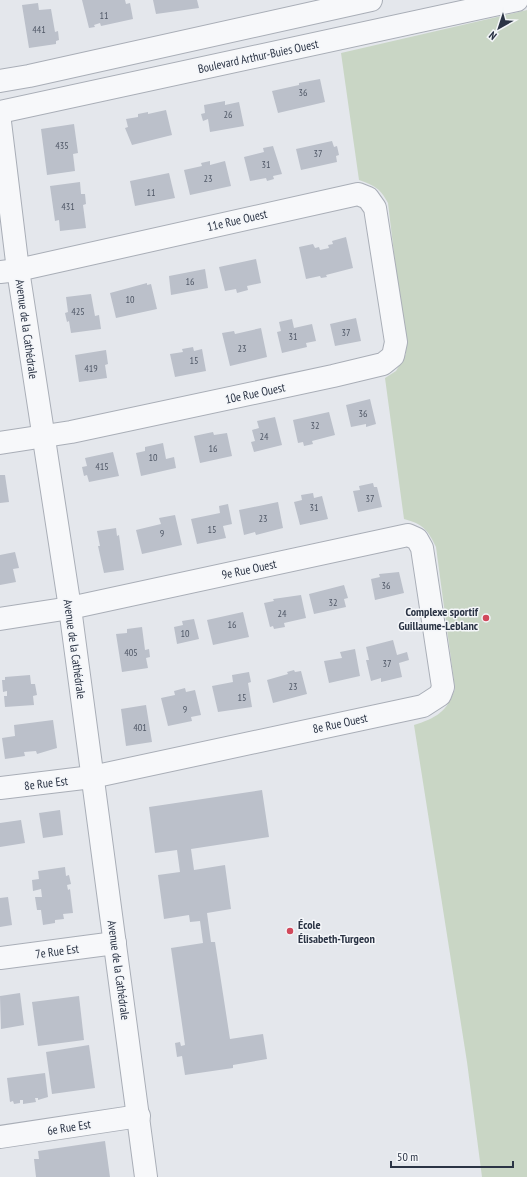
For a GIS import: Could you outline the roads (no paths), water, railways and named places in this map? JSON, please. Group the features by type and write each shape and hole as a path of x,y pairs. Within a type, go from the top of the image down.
{"street":[{"path":"0,81 29,76 371,0"},
{"name":"Boulevard Arthur-Buies Ouest","path":"0,112 517,0"},
{"name":"Avenue de la Cathédrale","path":"0,122 9,271 42,437 70,608 146,1177"},
{"name":"11e Rue Ouest","path":"9,271 358,194 368,198 375,208 388,284"},
{"name":"10e Rue Ouest","path":"0,443 42,437 333,376 383,364 393,356 396,342 388,284"},
{"name":"9e Rue Ouest","path":"0,619 70,608 408,535 417,539 422,548"},
{"name":"8e Rue Ouest","path":"92,777 423,706 436,698 440,695 443,687 422,548"},
{"name":"8e Rue Est","path":"0,788 92,777"},
{"name":"7e Rue Est","path":"0,958 115,943"},
{"name":"6e Rue Est","path":"0,1137 139,1116"}],"place":[{"name":"Complexe sportif Guillaume-Leblanc","path":"486,618"},
{"name":"École Élisabeth-Turgeon","path":"290,931"}]}
